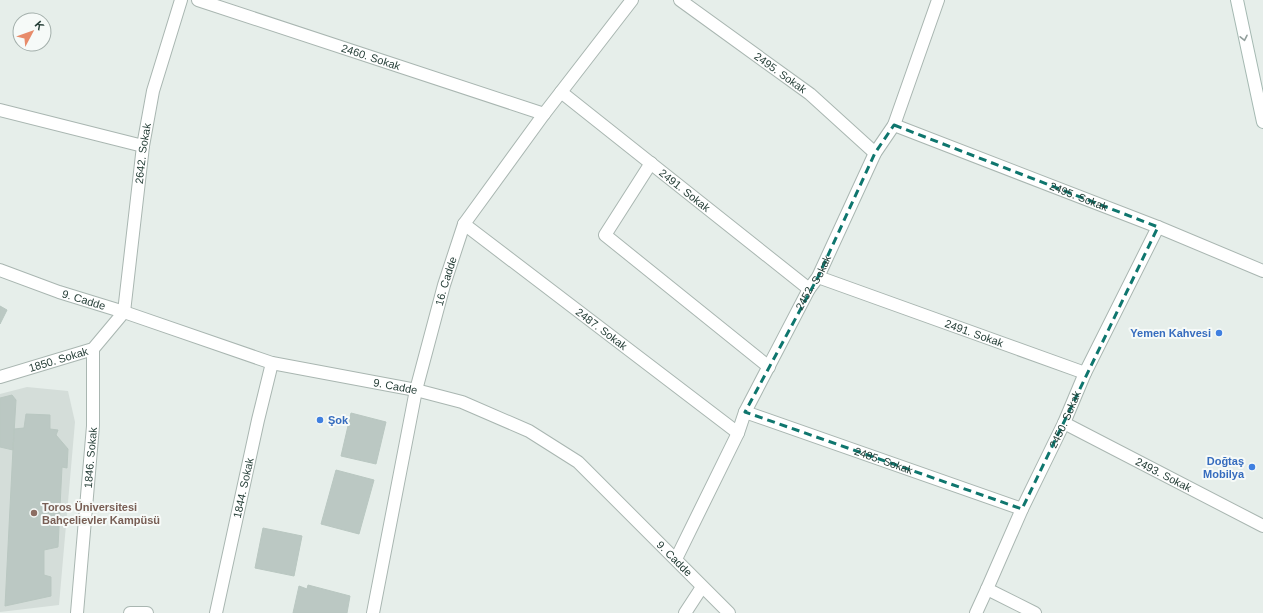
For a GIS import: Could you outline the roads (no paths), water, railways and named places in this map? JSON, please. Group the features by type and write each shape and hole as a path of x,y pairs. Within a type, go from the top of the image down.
{"street":[{"name":"2642. Sokak","path":"124,312 143,146 153,91 181,0"},
{"name":"2460. Sokak","path":"198,0 544,114"},
{"name":"16. Cadde","path":"373,613 416,390 444,285 464,224 544,114 632,0"},
{"name":"2495. Sokak","path":"680,0 810,94 875,153"},
{"name":"2452. Sokak","path":"676,560 738,434 745,412 810,288 818,277 875,153 894,125 938,0"},
{"path":"1237,0 1263,122"},
{"name":"2491. Sokak","path":"561,92 810,288"},
{"path":"0,110 143,146"},
{"name":"2495. Sokak","path":"894,125 1158,227 1263,271"},
{"path":"651,163 605,235 769,368"},
{"name":"2487. Sokak","path":"464,224 738,434"},
{"name":"2450. Sokak","path":"976,613 1022,508 1064,423 1085,373 1158,227"},
{"name":"9. Cadde","path":"0,270 59,292 124,312 272,363 416,390 462,402 529,431 578,462 729,613"},
{"name":"2491. Sokak","path":"818,277 1085,373"},
{"name":"1850. Sokak","path":"0,377 93,349 124,312"},
{"name":"1846. Sokak","path":"77,613 93,426 93,349"},
{"name":"1844. Sokak","path":"216,613 258,420 272,363"},
{"name":"2485. Sokak","path":"745,412 1022,508"},
{"name":"2493. Sokak","path":"1064,423 1263,526"},
{"path":"685,613 702,587"},
{"path":"987,589 1035,613"},
{"path":"130,613 147,613"}],"place":[{"name":"Yemen Kahvesi","path":"1219,333"},
{"name":"Şok","path":"320,420"},
{"name":"Doğtaş Mobilya","path":"1252,467"},
{"name":"Toros Üniversitesi Bahçelievler Kampüsü","path":"34,513"}]}
